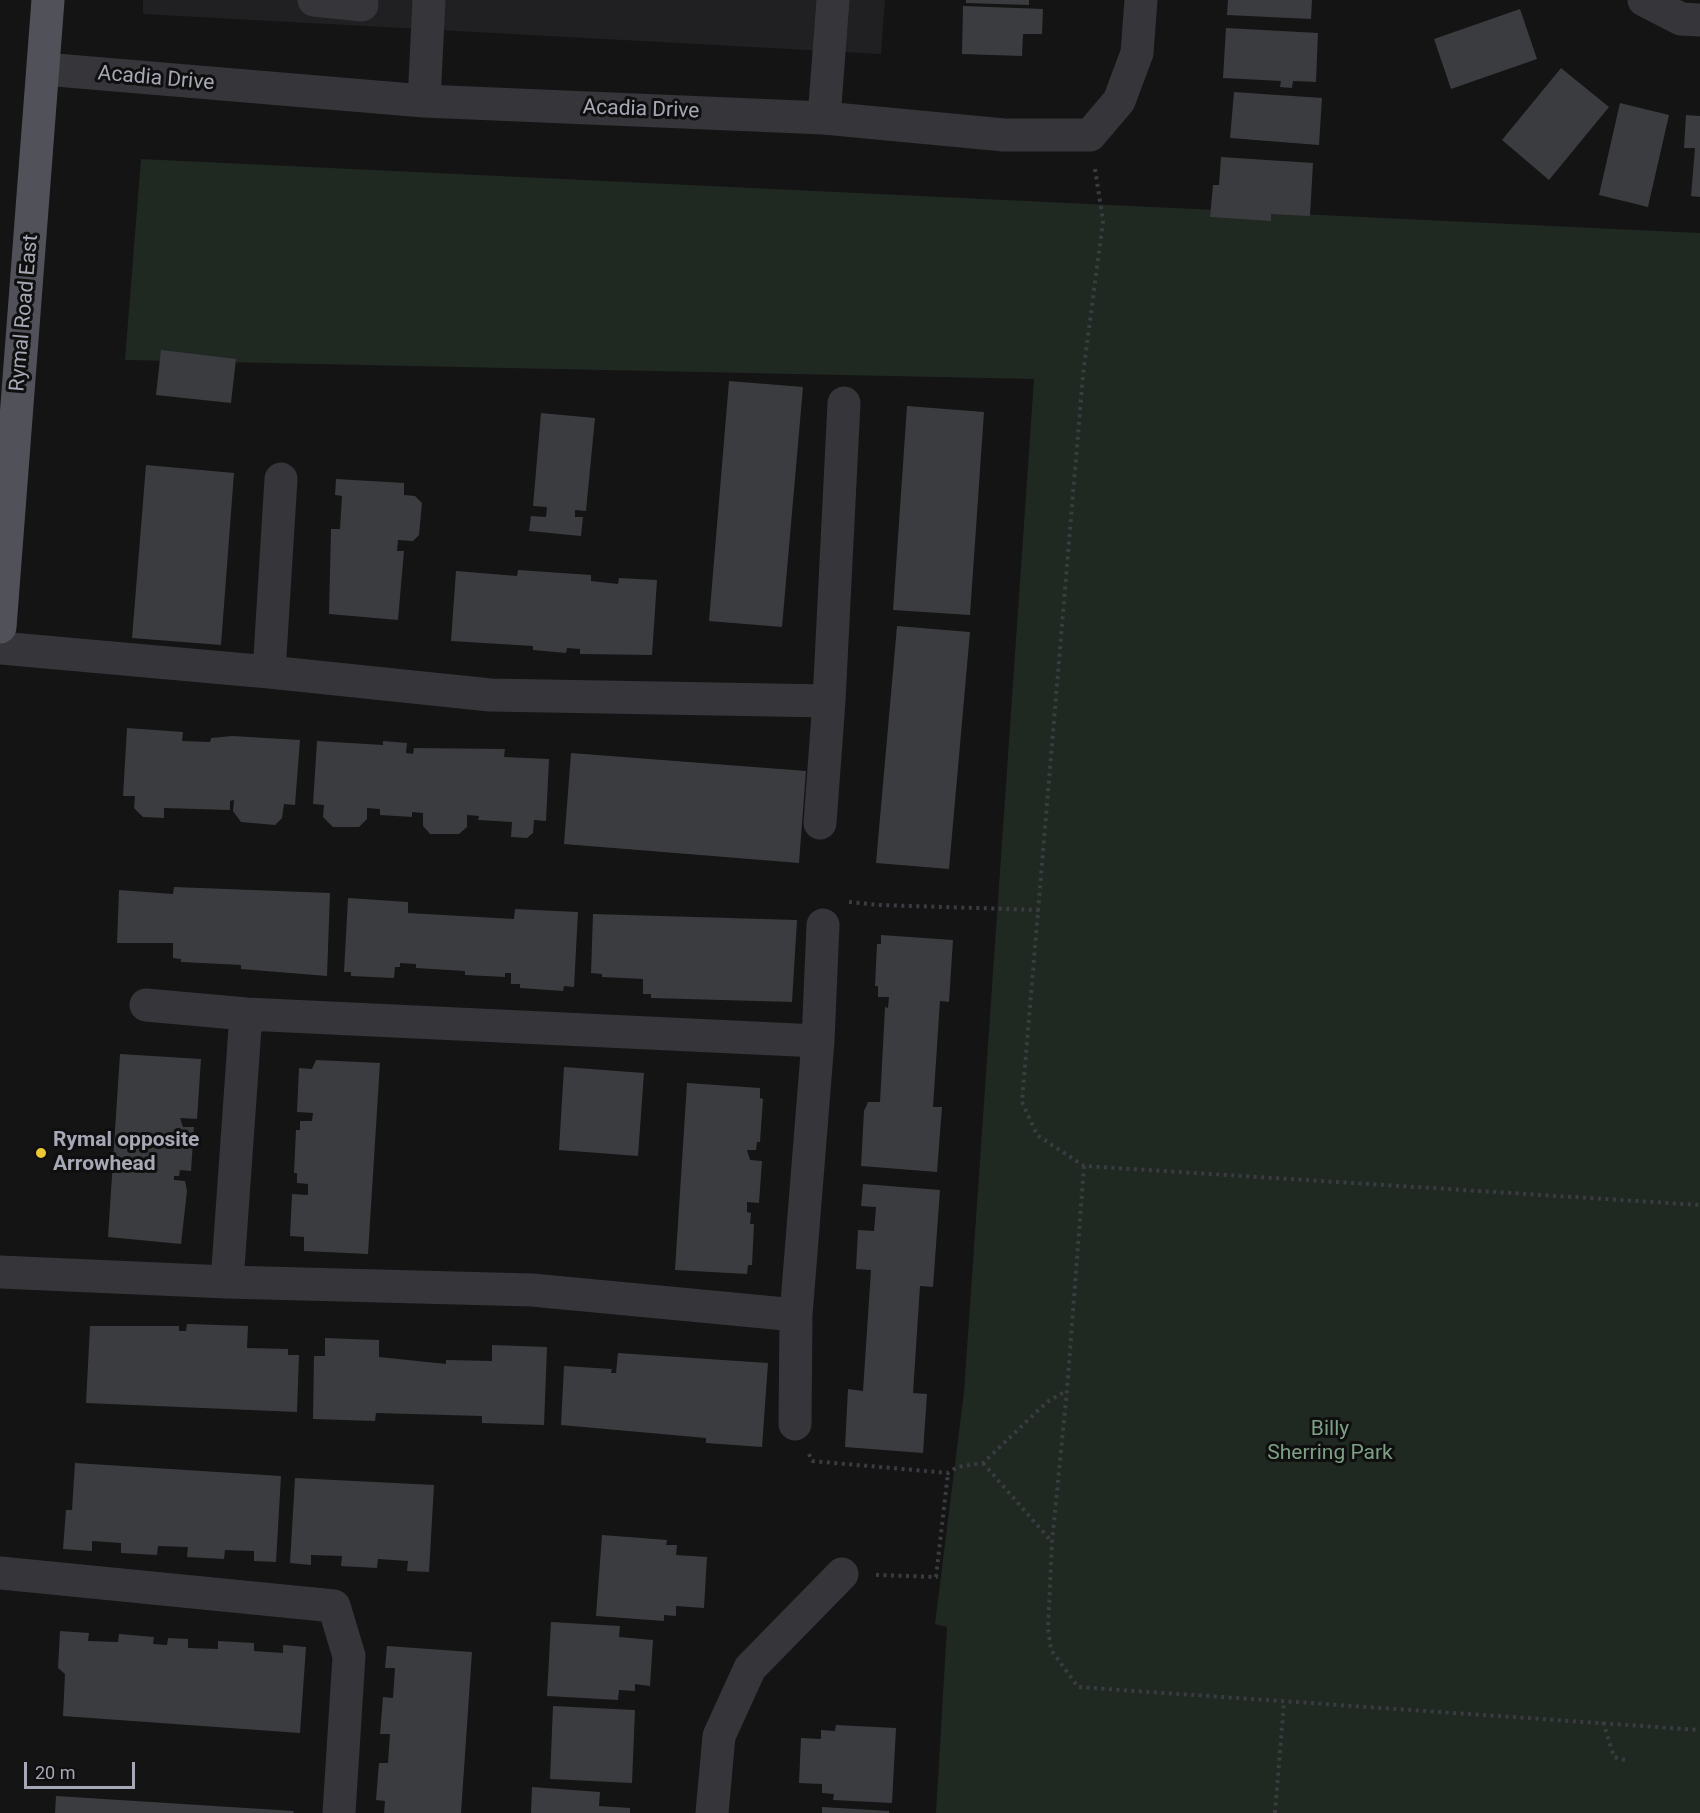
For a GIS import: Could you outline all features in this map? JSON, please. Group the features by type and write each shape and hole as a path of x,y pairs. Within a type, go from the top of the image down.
{"main road":[{"name":"Rymal Road East","path":"0,627 48,0"}],"street":[{"path":"314,0 362,5"},
{"path":"424,101 429,0"},
{"path":"824,118 833,0"},
{"path":"1090,135 1119,101 1134,63 1137,53 1141,0"},
{"path":"1644,0 1681,19 1700,20"},
{"name":"Acadia Drive","path":"44,69 424,101 824,118 1004,135 1090,135"},
{"path":"820,823 830,701 844,403"},
{"path":"269,672 281,479"},
{"path":"0,648 490,695 830,701"},
{"path":"795,1424 796,1315 818,1041 823,925"},
{"path":"146,1005 246,1014 818,1041"},
{"path":"227,1282 246,1014"},
{"path":"0,1272 227,1282 532,1290 796,1315"},
{"path":"0,1573 334,1606 349,1656 339,1813"},
{"path":"712,1813 720,1736 750,1668 842,1574"}],"path":[{"path":"1090,135 1103,221 1083,375 1040,910 1022,1102 1037,1135 1084,1166 1700,1205"},
{"path":"823,925 831,900 880,905 1040,910"},
{"path":"1084,1166 1052,1542 1048,1629 1052,1650 1078,1688 1700,1730"},
{"path":"795,1424 812,1461 948,1473 957,1467 984,1463 1047,1402 1066,1390"},
{"path":"984,1463 1052,1542"},
{"path":"842,1574 936,1577 948,1473"},
{"path":"1275,1813 1284,1702"},
{"path":"1603,1722 1614,1757 1625,1760"}],"shaded area":[{"path":"143,0 885,0 881,54 143,14"}],"green space":[{"name":"Billy Sherring Park","path":"141,159 1700,233 1700,1813 936,1813 947,1627 935,1624 964,1392 1034,379 125,360"}],"building":[{"path":"966,0 1029,0 1029,5 966,3"},
{"path":"1228,0 1312,0 1311,19 1227,15"},
{"path":"963,6 1043,9 1042,34 1023,34 1022,56 962,54"},
{"path":"1520,9 1537,59 1451,89 1434,39"},
{"path":"1226,28 1318,33 1316,82 1293,81 1292,88 1280,87 1281,81 1223,78"},
{"path":"1561,68 1609,107 1549,180 1502,140"},
{"path":"1234,92 1322,98 1319,145 1230,138"},
{"path":"1620,103 1669,115 1648,207 1599,195"},
{"path":"1686,115 1700,116 1700,197 1691,196 1695,148 1684,148"},
{"path":"1221,157 1313,163 1310,216 1271,214 1271,221 1210,217 1213,185 1219,185"},
{"path":"161,350 236,359 231,403 156,395"},
{"path":"729,381 803,387 782,627 709,621"},
{"path":"907,406 984,412 970,615 893,610"},
{"path":"541,413 595,418 586,511 575,510 575,517 583,517 581,536 529,531 531,516 546,517 547,507 533,506"},
{"path":"146,465 234,473 221,645 132,638"},
{"path":"336,479 404,483 404,495 415,496 422,503 419,535 413,541 398,540 397,551 404,551 398,620 329,614 331,529 340,529 342,496 335,495"},
{"path":"518,570 591,575 591,581 618,584 619,578 657,580 652,655 580,654 580,649 567,648 566,653 533,650 533,646 451,641 456,571 517,576"},
{"path":"897,626 970,632 949,869 876,863"},
{"path":"127,728 183,732 182,741 210,742 211,738 232,736 300,740 295,805 284,804 282,818 275,825 241,822 233,811 234,800 230,801 230,810 164,808 164,818 143,817 134,808 135,796 123,796"},
{"path":"317,741 383,745 383,741 407,743 406,753 413,754 414,748 505,749 504,757 549,759 546,821 534,820 533,833 527,838 511,837 512,822 478,820 479,816 467,815 467,827 459,834 430,834 423,826 423,813 412,812 412,817 380,815 380,809 367,808 367,819 359,827 333,827 323,817 324,805 313,804"},
{"path":"571,753 806,771 799,863 564,844"},
{"path":"174,887 330,893 327,976 241,969 241,965 181,962 181,959 173,958 173,943 117,943 119,890 173,894"},
{"path":"348,898 408,902 408,913 514,919 515,909 578,912 574,987 564,986 563,991 520,988 520,984 511,984 511,973 505,973 505,977 465,975 465,971 416,968 416,964 400,963 400,967 395,967 394,978 351,976 351,972 344,972"},
{"path":"593,914 797,920 792,1002 651,998 651,994 643,994 643,979 602,977 602,974 591,973"},
{"path":"881,935 953,940 949,1002 940,1001 933,1107 942,1107 937,1172 861,1166 864,1111 868,1102 880,1102 885,1007 888,1008 889,997 878,997 878,986 875,986 877,944 881,944"},
{"path":"120,1054 201,1059 197,1119 180,1118 183,1127 194,1127 191,1171 180,1170 179,1176 174,1176 174,1180 185,1181 187,1191 181,1244 108,1237"},
{"path":"316,1060 380,1063 368,1254 304,1251 304,1237 290,1236 292,1194 308,1195 308,1184 297,1183 297,1173 294,1173 296,1130 300,1130 300,1121 312,1121 313,1113 297,1112 299,1068 312,1069"},
{"path":"564,1067 644,1073 638,1156 559,1150"},
{"path":"687,1083 760,1088 760,1098 763,1099 760,1142 757,1142 756,1150 747,1150 750,1160 762,1161 759,1203 747,1202 747,1212 751,1213 750,1224 754,1224 752,1265 748,1265 747,1274 675,1270"},
{"path":"863,1184 940,1190 933,1287 920,1286 913,1393 927,1394 923,1453 845,1447 848,1389 863,1391 871,1270 856,1269 858,1230 874,1231 876,1207 861,1206"},
{"path":"187,1324 248,1326 247,1348 288,1349 288,1355 299,1355 297,1412 86,1403 90,1326 179,1326 179,1331 186,1331"},
{"path":"325,1338 379,1340 379,1357 446,1364 446,1360 492,1361 492,1345 547,1347 544,1425 482,1423 482,1416 376,1413 375,1421 313,1419 314,1356 325,1356"},
{"path":"618,1353 768,1363 762,1447 706,1443 706,1438 561,1425 564,1366 612,1369 611,1373 616,1373"},
{"path":"75,1463 281,1476 276,1562 254,1561 254,1551 225,1550 224,1559 187,1557 188,1547 158,1546 157,1555 121,1553 121,1543 92,1541 92,1551 63,1549 66,1510 72,1510"},
{"path":"295,1478 434,1485 429,1572 407,1571 408,1561 378,1559 377,1568 341,1566 342,1556 311,1555 311,1565 290,1563"},
{"path":"602,1535 667,1540 666,1545 677,1545 676,1555 707,1557 704,1608 676,1606 676,1616 664,1615 664,1621 596,1616"},
{"path":"551,1622 620,1626 619,1637 653,1640 650,1686 635,1684 635,1691 619,1690 618,1700 547,1696"},
{"path":"60,1631 89,1633 88,1641 118,1642 119,1634 154,1637 153,1644 167,1645 168,1638 188,1639 188,1648 218,1649 218,1641 254,1643 254,1651 283,1653 283,1645 306,1647 300,1733 63,1716 65,1674 58,1668"},
{"path":"387,1646 472,1652 461,1813 384,1813 385,1801 376,1800 379,1763 388,1763 390,1734 380,1734 383,1697 393,1698 395,1668 385,1668"},
{"path":"553,1706 635,1710 632,1783 550,1779"},
{"path":"836,1725 896,1728 892,1803 833,1800 834,1794 822,1793 822,1784 799,1783 801,1738 821,1739 821,1730 835,1731"},
{"path":"532,1787 600,1792 599,1806 630,1808 630,1813 531,1813"},
{"path":"56,1796 294,1811 293,1813 55,1813"},
{"path":"822,1807 889,1811 889,1813 822,1813"}],"place":[{"name":"Rymal opposite Arrowhead","path":"41,1153"}]}
